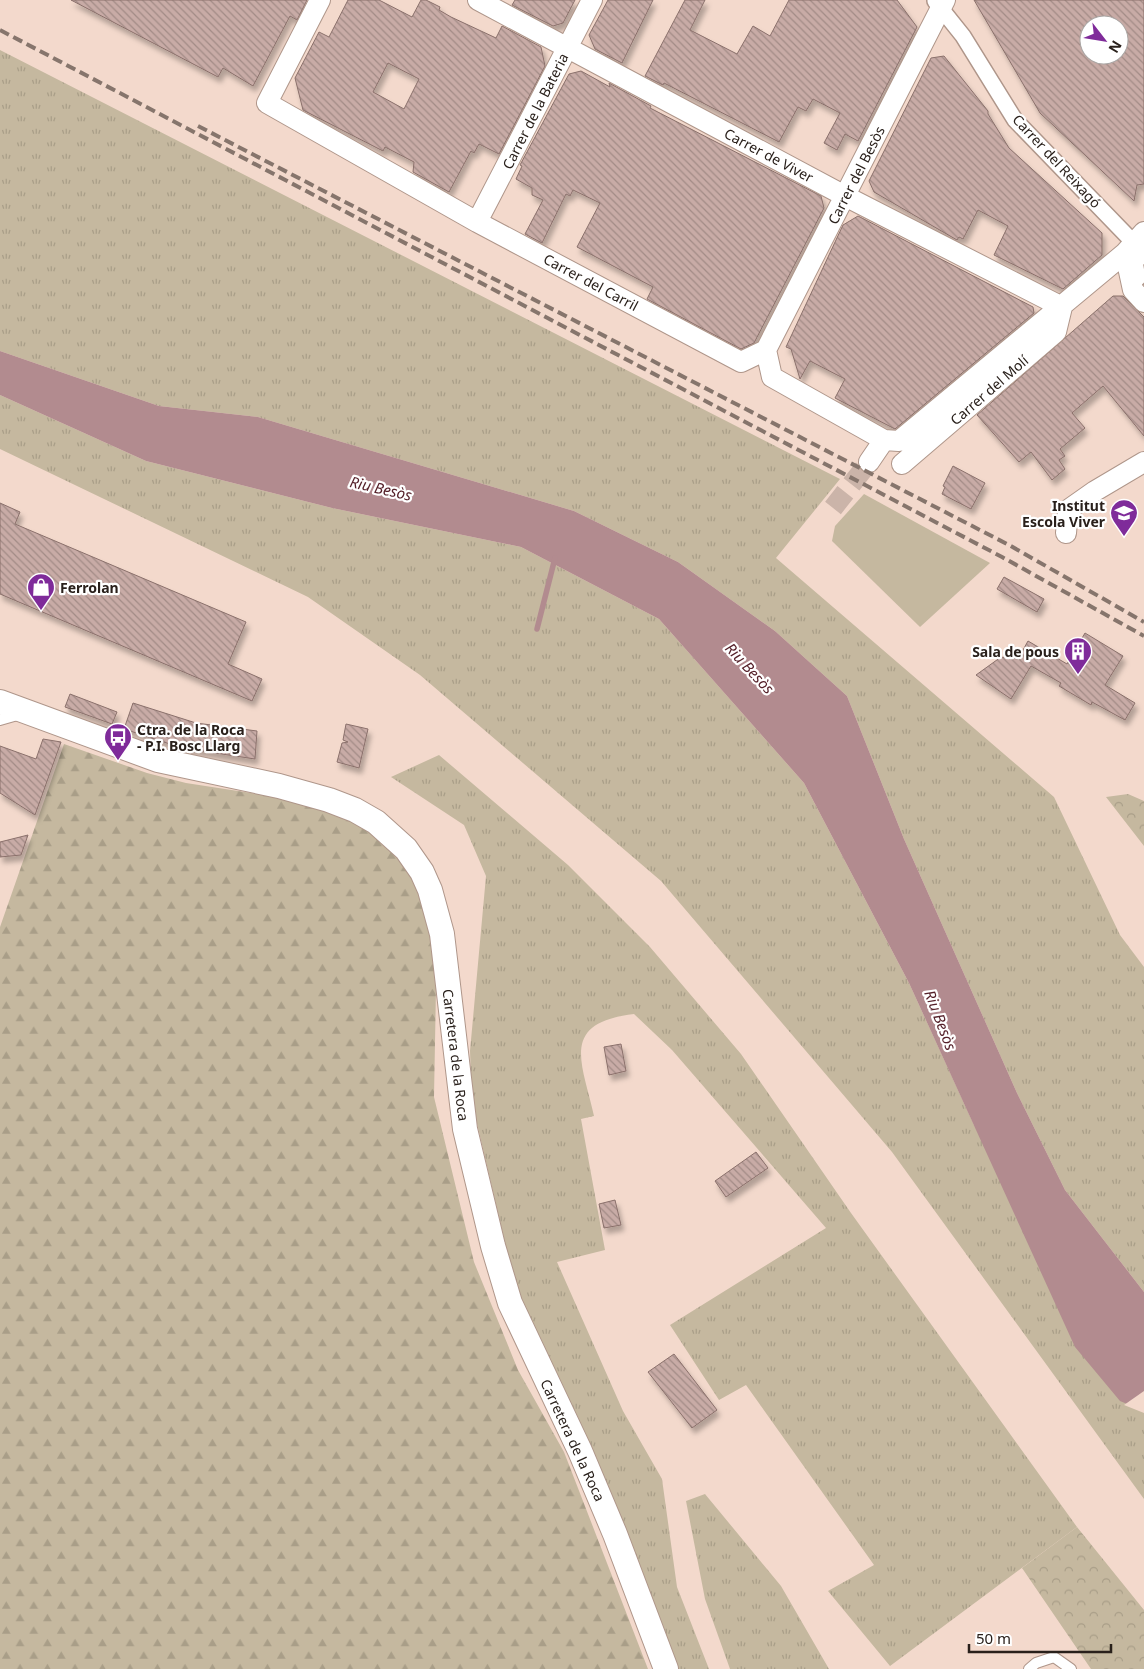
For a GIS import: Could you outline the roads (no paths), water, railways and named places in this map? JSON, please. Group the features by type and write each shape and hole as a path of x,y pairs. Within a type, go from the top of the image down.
{"street":[{"name":"Carrer del Carril","path":"320,0 268,103 477,222 741,362 766,350"},
{"name":"Carrer de Viver","path":"478,0 568,46 845,196 1062,307"},
{"name":"Carrer de la Bateria","path":"477,222 592,0"},
{"name":"Carrer del Besòs","path":"766,350 845,196 940,3"},
{"name":"Carrer del Reixagó","path":"940,3 1016,120 1137,246"},
{"path":"1137,246 1135,262 1139,287 1144,292"},
{"path":"1137,246 1133,290 1144,302"},
{"name":"Carrer del Molí","path":"869,462 892,440 1137,246"},
{"name":"Carrer del Molí","path":"902,464 1056,332 1062,307"},
{"path":"766,350 772,377 892,440"},
{"path":"1066,533 1068,510 1095,491 1144,462"},
{"name":"Carretera de la Roca","path":"0,702 158,760 279,786 355,810 391,834 406,849 422,872 434,904 442,934 456,1064 466,1129 496,1256 510,1303 580,1451 615,1534 666,1669"}],"lane":[{"path":"0,720 27,712"},
{"path":"1029,1669 1036,1663 1054,1657 1071,1669"}],"water":[{"name":"Riu Besòs","path":"0,351 159,406 258,417 574,511 678,562 775,631 847,696 904,839 1017,1093 1065,1190 1144,1292 1144,1411 1120,1401 1075,1347 909,983 804,783 659,619 521,547 332,508 146,461 0,395"}],"waterway":[{"path":"537,629 555,558"}],"tunnel":[{"path":"833,508 869,462"}],"railway":[{"path":"0,30 1002,557 1144,636"},
{"path":"198,126 1009,545 1144,622"}],"place":[{"name":"Institut Escola Viver","path":"1124,537"},
{"name":"Ferrolan","path":"41,611"},
{"name":"Sala de pous","path":"1078,675"},
{"name":"Ctra. de la Roca - P.I. Bosc Llarg","path":"118,761"}]}
